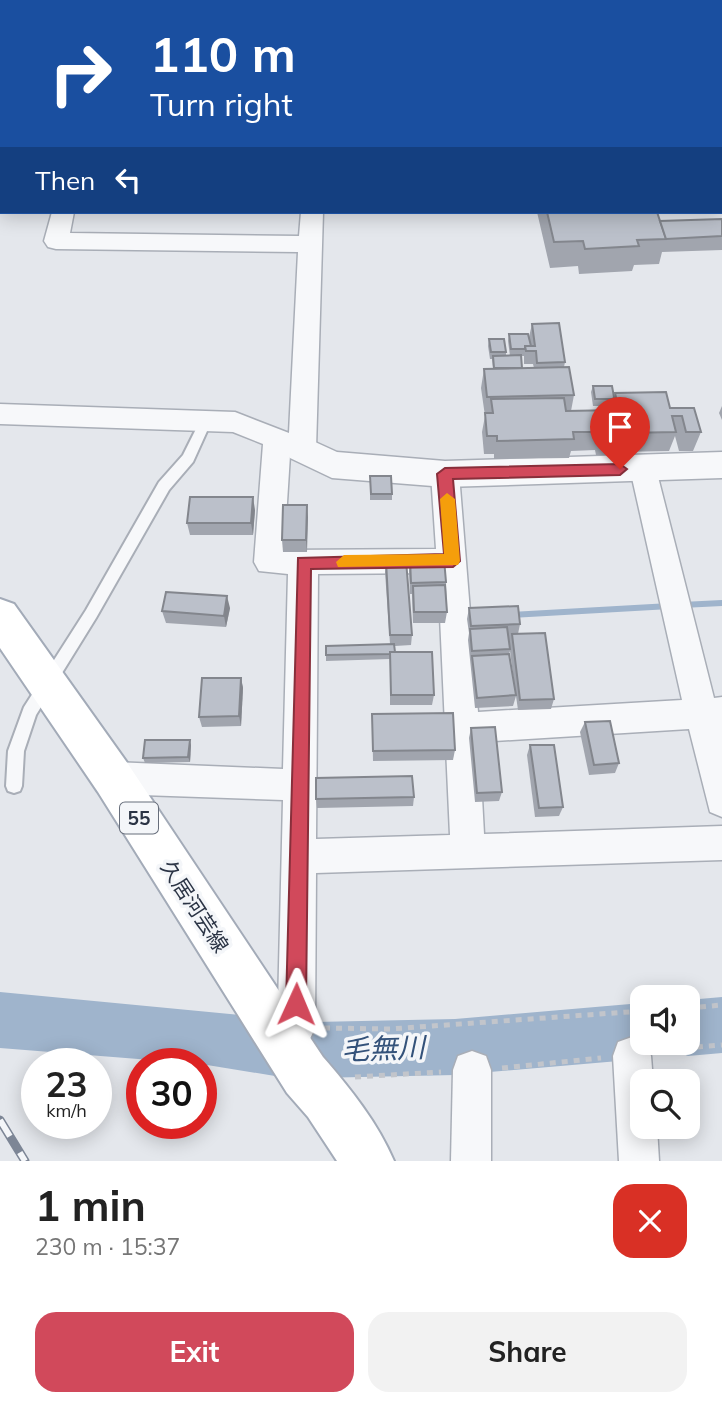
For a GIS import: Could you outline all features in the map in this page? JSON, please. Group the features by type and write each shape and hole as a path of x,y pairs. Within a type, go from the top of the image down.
{"main road":[{"name":"久居河芸線","path":"0,616 113,778 368,1161"}],"street":[{"path":"63,214 56,241 311,244"},
{"path":"312,214 289,444 269,562 453,561"},
{"path":"0,414 235,422 332,465 445,474 722,465"},
{"path":"644,469 676,606 711,712 722,801"},
{"path":"445,474 453,561 468,852"},
{"path":"295,1052 303,562"},
{"path":"461,728 711,712"},
{"path":"113,778 301,785"},
{"path":"298,858 722,843"},
{"path":"632,1056 639,1161"},
{"path":"471,1161 472,1070"}],"lane":[{"path":"14,786 20,738 29,712 91,614 164,486 188,458 206,420"}],"path":[{"path":"700,1007 722,1005"},
{"path":"295,1052 390,1029 630,1013"},
{"path":"295,1052 472,1070 722,1045"}],"building":[{"path":"547,214 658,214 666,239 637,240 639,246 585,249 583,241 554,242"},
{"path":"722,219 722,236 666,239 660,221"},
{"path":"559,323 565,362 537,363 536,351 526,351 525,346 535,346 532,324"},
{"path":"509,334 528,334 531,346 511,349"},
{"path":"489,339 504,339 506,352 491,352"},
{"path":"521,355 522,368 494,368 493,356"},
{"path":"569,367 574,395 487,397 484,369"},
{"path":"593,386 612,386 613,399 595,399"},
{"path":"666,392 670,408 694,408 701,432 686,432 682,416 672,416 676,432 623,433 619,418 611,418 614,437 601,437 600,432 573,432 574,439 497,441 497,436 487,436 485,413 493,413 491,399 564,398 566,411 619,410 615,393"},
{"path":"370,476 391,476 392,494 371,494"},
{"path":"190,497 253,497 251,523 187,523"},
{"path":"283,505 307,505 306,540 282,540"},
{"path":"410,559 444,559 446,582 411,583"},
{"path":"406,560 412,635 390,635 386,561"},
{"path":"445,585 447,612 414,612 413,586"},
{"path":"166,592 227,596 224,616 162,611"},
{"path":"518,606 520,624 471,626 469,608"},
{"path":"507,627 510,649 472,651 470,629"},
{"path":"545,633 554,699 520,700 512,634"},
{"path":"394,644 395,652 390,654 326,655 326,646"},
{"path":"390,652 432,652 434,695 391,695"},
{"path":"509,654 516,695 477,698 472,656"},
{"path":"202,678 241,678 239,716 199,717"},
{"path":"453,713 455,750 373,751 372,714"},
{"path":"610,721 619,763 594,765 585,722"},
{"path":"495,727 502,792 477,793 471,728"},
{"path":"145,740 190,740 188,757 143,758"},
{"path":"530,745 554,745 563,807 539,808"},
{"path":"412,776 414,797 316,799 316,778"}],"waterway":[{"path":"682,605 722,603"},
{"path":"511,615 670,606"},
{"name":"毛無川","path":"0,1020 236,1040 275,1048 315,1050 455,1047 630,1032"},
{"name":"毛無川","path":"700,1027 722,1025"}],"railway":[{"path":"0,1120 25,1161"}],"slow traffic":[{"path":"344,562 453,561 447,499"}],"route":[{"path":"296,1004 303,562 453,561 445,474 620,469"}]}
